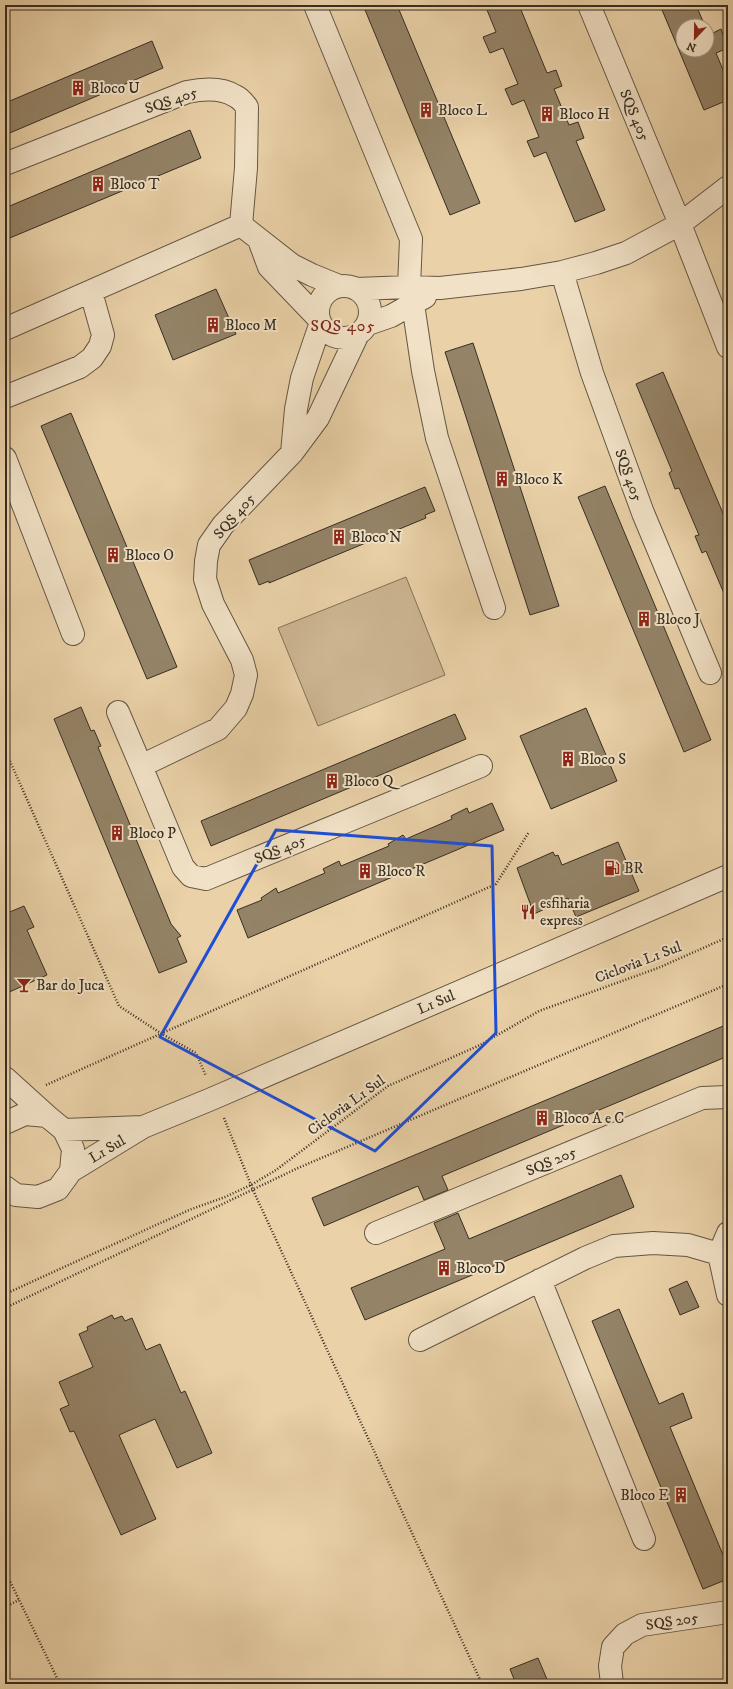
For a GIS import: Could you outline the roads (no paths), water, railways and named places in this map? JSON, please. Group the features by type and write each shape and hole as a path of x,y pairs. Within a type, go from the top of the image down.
{"street":[{"path":"315,5 411,239 411,296 423,371 437,438 494,608"},
{"name":"SQS 405","path":"589,5 680,224 728,347"},
{"name":"SQS 405","path":"5,164 187,92 203,89 220,90 236,96 247,107 246,168 242,224"},
{"path":"292,453 296,409 302,378 319,321 317,309 324,294 331,289 347,287 411,296 440,288 521,279 562,272 626,253 680,224 728,187"},
{"path":"5,329 242,224 259,240 292,265 312,276 347,287 362,294 367,300 370,308 370,316 362,330"},
{"path":"259,240 269,267 319,321 326,332 332,336 349,338 391,316 411,296"},
{"name":"SQS 405","path":"562,272 597,388 643,513 710,673"},
{"path":"5,397 80,367 92,358 100,346 103,335 91,292"},
{"name":"SQS 405","path":"141,766 218,729 236,708 242,694 246,675 242,660 213,604 205,578 209,545 222,525 292,453 318,418 362,330"},
{"path":"5,458 73,634"},
{"name":"SQS 405","path":"118,712 183,867 191,876 206,879 481,766"},
{"name":"L1 Sul","path":"71,1171 143,1127 728,876"},
{"path":"5,1078 64,1130 73,1149 71,1171 58,1189 38,1197 9,1193"},
{"name":"SQS 205","path":"376,1234 702,1098 728,1097"},
{"path":"5,1122 25,1114 47,1116"},
{"name":"L1 Sul","path":"64,1130 143,1127"},
{"path":"728,1233 719,1254 728,1295"},
{"path":"420,1340 585,1258 614,1246 653,1243 688,1245 719,1254"},
{"path":"540,1280 644,1539"},
{"name":"SQS 205","path":"612,1684 610,1666 613,1647 625,1634 642,1625 728,1612"}],"place":[{"name":"Bloco U","path":"78,88"},
{"name":"Bloco L","path":"426,110"},
{"name":"Bloco H","path":"547,114"},
{"name":"Bloco T","path":"98,184"},
{"name":"Bloco M","path":"213,325"},
{"name":"Bloco K","path":"502,479"},
{"name":"Bloco N","path":"339,537"},
{"name":"Bloco O","path":"113,555"},
{"name":"Bloco J","path":"644,619"},
{"name":"Bloco S","path":"568,759"},
{"name":"Bloco Q","path":"332,781"},
{"name":"Bloco P","path":"117,833"},
{"name":"BR","path":"612,868"},
{"name":"Bloco R","path":"365,871"},
{"name":"esfiharia express","path":"528,912"},
{"name":"Bar do Juca","path":"24,985"},
{"name":"Bloco A e C","path":"542,1118"},
{"name":"Bloco D","path":"444,1268"},
{"name":"Bloco E","path":"681,1495"}],"district":[{"name":"SQS 405","path":"343,325"}]}
